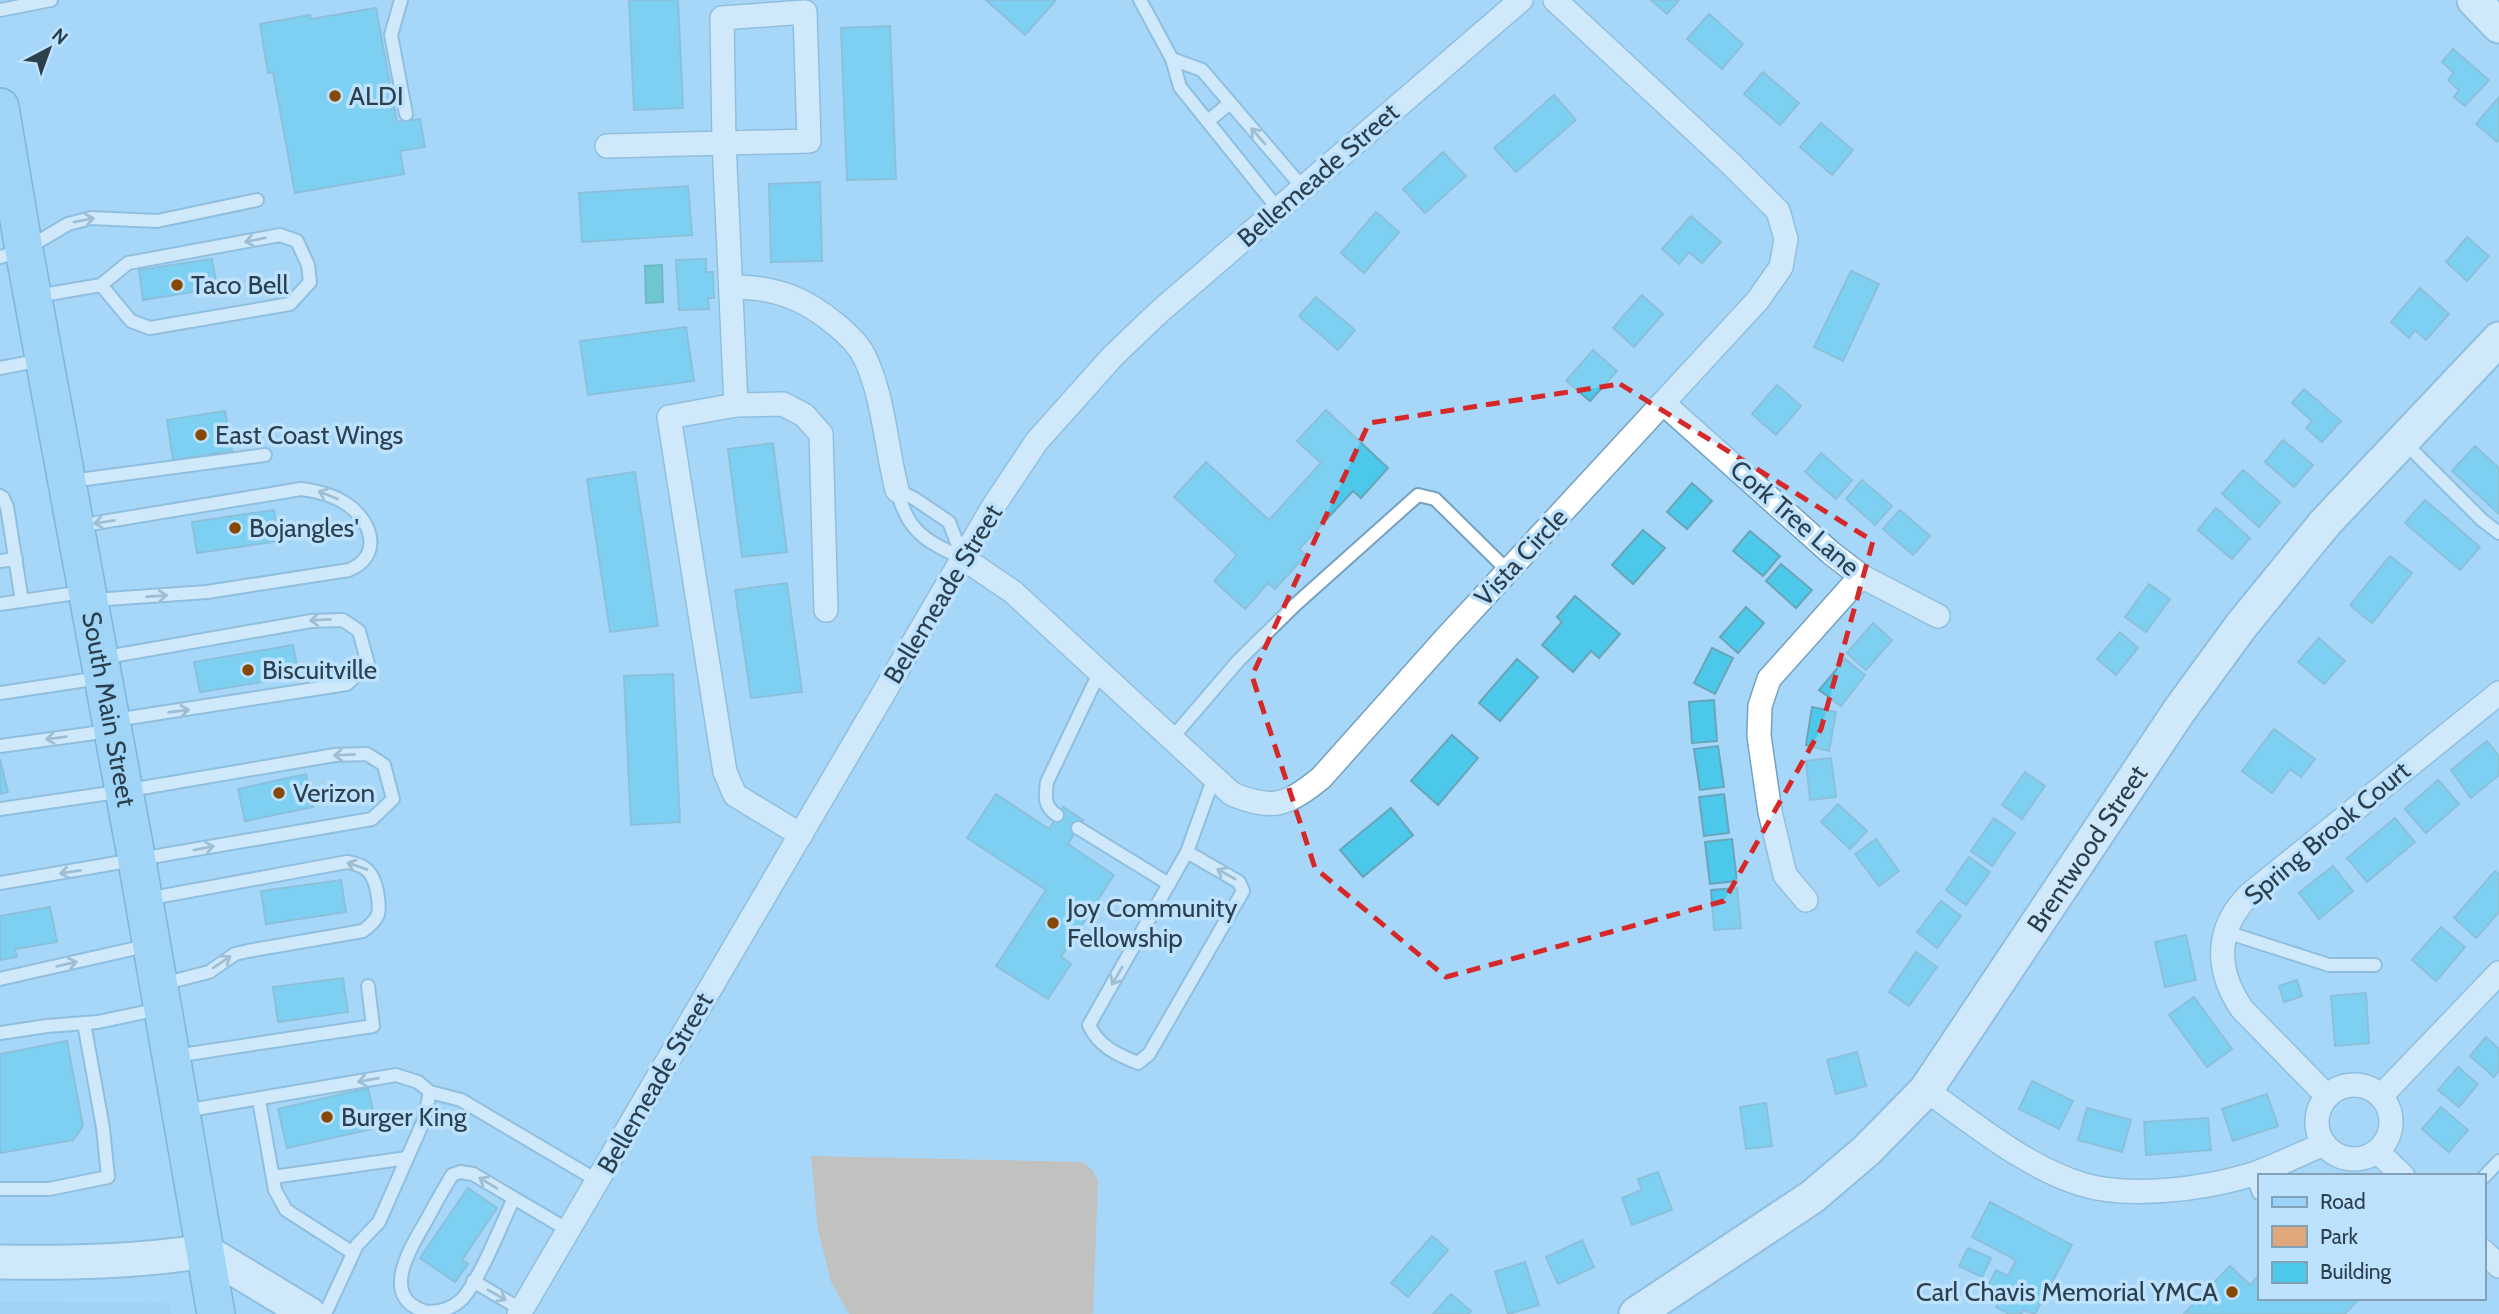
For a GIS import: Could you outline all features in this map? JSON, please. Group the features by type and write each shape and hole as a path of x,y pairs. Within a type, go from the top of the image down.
{"main road":[{"path":"2474,0 2499,26"},
{"name":"South Main Street","path":"0,107 12,253 33,297 144,899 216,1314"},
{"name":"Brentwood Street","path":"1636,1314 1812,1197 1866,1151 1926,1090 2179,711 2241,626 2325,523 2499,339"},
{"path":"0,1262 87,1264 205,1251 309,1314"}],"street":[{"name":"Bellemeade Street","path":"520,1312 963,558 1037,440 1114,356 1159,312 1521,0"},
{"name":"Vista Circle","path":"963,558 1013,592 1232,794 1256,803 1281,803 1298,796 1321,778 1758,300 1781,267 1786,239 1778,211 1555,0"},
{"path":"607,146 724,142 808,141 805,12 722,18 724,142 736,405"},
{"path":"732,287 756,287 793,297 822,313 855,341 866,359 879,401 888,457 897,490"},
{"name":"Cork Tree Lane","path":"1663,403 1831,553 1861,576 1938,616"},
{"path":"801,835 735,795 725,772 669,417 736,405 783,404 804,415 821,434 826,610"},
{"path":"1806,900 1785,875 1768,799 1759,736 1760,706 1769,679 1861,576"},
{"name":"Spring Brook Court","path":"2327,1096 2242,1009 2232,994 2225,977 2222,955 2226,932 2235,911 2250,894 2499,693"},
{"path":"2381,1096 2499,973"},
{"path":"2346,1085 2359,1085 2371,1088 2381,1096 2392,1119 2385,1143 2377,1151 2367,1157 2343,1157 2324,1144 2317,1122 2318,1110 2327,1096 2346,1085"},
{"path":"1926,1090 2034,1163 2082,1184 2131,1191 2255,1184"},
{"path":"2272,1174 2324,1144"},
{"path":"2377,1151 2401,1174"},
{"path":"2485,1253 2499,1266"}],"lane":[{"path":"0,10 51,0"},
{"path":"401,0 391,35 406,114"},
{"path":"1140,0 1172,59 1180,87 1278,209"},
{"path":"1172,59 1202,70 1303,188"},
{"path":"1208,121 1230,103"},
{"path":"12,253 68,224 91,218 157,221 257,200"},
{"path":"33,297 100,285 128,263 280,235 296,242 308,265 310,282 290,304 150,328 131,321 100,285"},
{"path":"0,368 44,359"},
{"path":"2403,440 2499,534"},
{"path":"67,481 265,455"},
{"path":"1,604 88,596 207,592 349,570 361,565 369,556 370,536 363,520 345,503 318,491 301,489 75,526"},
{"path":"897,490 949,522 963,558"},
{"path":"897,490 909,524 937,547 963,558"},
{"path":"1172,738 1239,660 1295,605 1418,495 1434,499 1508,571"},
{"path":"0,496 4,498 7,507 22,601"},
{"path":"0,561 16,559"},
{"path":"0,693 311,621 343,620 359,631 368,664 347,684 0,746"},
{"path":"1057,815 1049,809 1045,797 1047,782 1100,671"},
{"path":"0,809 335,755 367,754 384,765 393,799 372,819 0,883"},
{"path":"1187,852 1239,882 1243,891 1149,1054 1139,1063 1114,1053 1094,1036 1089,1025 1187,852 1214,777"},
{"path":"1078,828 1169,884"},
{"path":"0,1033 84,1023 161,996 209,972 235,954 363,931 379,913 374,877 367,869 347,862 144,899"},
{"path":"2226,932 2329,965 2375,965"},
{"path":"0,978 152,944"},
{"path":"171,1056 373,1026 368,986"},
{"path":"0,1189 49,1189 108,1177 103,1128 84,1023"},
{"path":"180,1111 259,1100 396,1075 418,1082 430,1093 461,1100 597,1181"},
{"path":"325,1314 357,1245 379,1222 424,1120 430,1093"},
{"path":"259,1100 275,1190 286,1210 353,1253"},
{"path":"273,1177 407,1158"},
{"path":"2485,1176 2499,1161"},
{"path":"514,1198 463,1297 451,1308 428,1312 408,1310 400,1288 404,1261 452,1175 460,1172 473,1174 514,1198 568,1230"},
{"path":"473,1281 520,1312"}],"highlighted area":[{"path":"1620,384 1873,541 1821,729 1724,901 1446,977 1315,868 1252,676 1369,423"}],"shaded area":[{"path":"662,265 663,302 646,303 645,266"},
{"path":"0,1302 170,1303 172,1314 0,1314"}],"green space":[{"path":"811,1156 1083,1162 1093,1171 1098,1181 1093,1314 849,1314 831,1282 818,1230"}],"building":[{"path":"629,0 678,0 683,108 634,110"},
{"path":"986,0 1056,0 1025,35"},
{"path":"1651,0 1679,0 1667,14"},
{"name":"ALDI","path":"376,8 397,122 420,119 425,147 400,151 404,174 295,193 273,72 268,73 260,24"},
{"path":"1709,14 1743,44 1722,69 1687,39"},
{"path":"890,26 896,179 847,180 841,28"},
{"path":"2453,49 2489,80 2465,106 2454,97 2459,90 2448,80 2454,73 2442,62"},
{"path":"1763,72 1799,103 1780,125 1744,94"},
{"path":"1554,95 1576,120 1516,172 1494,148"},
{"path":"2499,97 2499,140 2497,142 2476,124"},
{"path":"1821,123 1853,150 1832,175 1800,147"},
{"path":"1443,152 1466,176 1425,213 1403,189"},
{"path":"820,182 822,261 771,262 769,184"},
{"path":"688,186 692,235 582,242 579,193"},
{"path":"1376,212 1399,232 1364,273 1341,253"},
{"path":"1691,216 1721,242 1702,263 1689,252 1679,264 1662,249"},
{"path":"2467,237 2489,256 2467,281 2446,262"},
{"path":"212,259 217,288 143,300 139,270"},
{"path":"706,259 706,272 713,272 714,298 708,298 709,309 679,310 676,260"},
{"path":"1851,271 1879,284 1843,361 1814,347"},
{"path":"2420,288 2449,314 2426,340 2415,330 2409,338 2391,322"},
{"path":"1642,295 1663,314 1634,347 1613,328"},
{"path":"1316,297 1355,330 1338,350 1299,316"},
{"path":"686,327 694,381 588,395 580,341"},
{"path":"1593,350 1617,371 1590,401 1566,381"},
{"path":"1777,385 1801,406 1776,435 1752,414"},
{"path":"2304,389 2341,421 2322,442 2306,428 2312,421 2292,403"},
{"path":"1326,410 1388,468 1361,498 1353,491 1299,549 1306,555 1275,589 1268,583 1245,609 1214,581 1237,555 1174,497 1206,462 1269,520 1321,463 1297,441"},
{"path":"225,411 232,451 173,460 167,420"},
{"path":"2283,440 2313,465 2294,487 2265,462"},
{"path":"773,443 787,552 742,557 728,449"},
{"path":"2475,446 2499,468 2499,514 2452,471"},
{"path":"1821,453 1852,480 1836,499 1805,472"},
{"path":"2243,470 2280,502 2259,527 2222,494"},
{"path":"635,472 658,626 610,632 587,479"},
{"path":"1862,480 1892,506 1875,525 1846,499"},
{"path":"1692,483 1712,501 1687,529 1667,512"},
{"path":"2425,500 2480,547 2460,570 2405,523"},
{"path":"2216,508 2250,538 2232,559 2198,530"},
{"path":"274,510 279,541 197,553 192,522"},
{"path":"1900,510 1930,536 1913,555 1883,529"},
{"path":"1643,530 1665,548 1633,584 1612,565"},
{"path":"1750,531 1780,556 1763,576 1733,551"},
{"path":"2390,556 2412,573 2372,623 2350,605"},
{"path":"1781,564 1812,590 1796,608 1766,581"},
{"path":"787,583 802,692 751,698 735,590"},
{"path":"2149,584 2170,599 2146,632 2125,617"},
{"path":"1575,596 1620,634 1599,658 1591,651 1573,672 1542,645 1562,622 1557,617"},
{"path":"1746,607 1764,623 1738,653 1720,637"},
{"path":"1873,623 1892,640 1866,670 1847,653"},
{"path":"2120,632 2138,648 2116,675 2097,659"},
{"path":"2319,638 2345,661 2324,684 2298,662"},
{"path":"293,645 299,676 200,692 194,662"},
{"path":"1712,648 1733,658 1715,694 1694,683"},
{"path":"1517,659 1538,677 1500,721 1479,703"},
{"path":"1845,659 1865,675 1841,706 1819,690"},
{"path":"673,674 680,822 631,825 624,676"},
{"path":"1714,700 1717,741 1692,743 1689,702"},
{"path":"1812,707 1836,712 1829,751 1806,745"},
{"path":"2274,729 2315,759 2301,777 2290,769 2272,793 2242,771"},
{"path":"1452,735 1478,758 1438,805 1411,781"},
{"path":"2487,741 2499,756 2499,775 2471,798 2451,770"},
{"path":"1718,746 1724,787 1700,790 1694,749"},
{"path":"1831,758 1836,797 1810,800 1806,761"},
{"path":"0,759 8,792 0,794"},
{"path":"2025,772 2045,786 2022,819 2002,805"},
{"path":"306,774 313,807 245,821 238,789"},
{"path":"2438,780 2459,804 2426,833 2405,809"},
{"name":"Joy Community Fellowship","path":"996,794 1049,829 1063,807 1083,820 1068,844 1114,875 1061,957 1071,964 1048,999 996,966 1046,890 967,838"},
{"path":"1724,794 1729,833 1704,836 1699,797"},
{"path":"1838,804 1867,831 1850,849 1821,822"},
{"path":"1391,808 1413,835 1363,877 1340,850"},
{"path":"1994,818 2015,833 1992,866 1971,851"},
{"path":"2395,818 2415,842 2367,882 2347,858"},
{"path":"1732,839 1737,881 1710,884 1705,842"},
{"path":"1876,839 1899,871 1879,886 1855,854"},
{"path":"1969,857 1990,872 1966,905 1946,890"},
{"path":"2333,866 2353,891 2319,919 2299,893"},
{"path":"2495,871 2499,874 2499,912 2476,938 2454,918"},
{"path":"341,880 346,912 266,924 261,891"},
{"path":"1737,888 1741,928 1714,930 1711,890"},
{"path":"1941,901 1961,916 1937,948 1917,932"},
{"path":"50,907 57,942 15,949 17,957 0,960 0,916"},
{"path":"2441,927 2465,947 2436,981 2412,960"},
{"path":"2186,935 2196,980 2165,987 2155,942"},
{"path":"1916,952 1937,967 1909,1006 1889,992"},
{"path":"343,978 348,1012 278,1022 273,987"},
{"path":"2297,980 2302,996 2284,1002 2279,986"},
{"path":"2366,993 2369,1043 2335,1046 2331,996"},
{"path":"2194,997 2232,1049 2207,1067 2169,1015"},
{"path":"2486,1037 2499,1049 2499,1071 2494,1077 2470,1056"},
{"path":"67,1041 83,1126 73,1140 0,1153 0,1054"},
{"path":"1857,1052 1866,1086 1836,1094 1827,1060"},
{"path":"2458,1067 2478,1084 2459,1107 2438,1090"},
{"path":"2032,1081 2073,1101 2059,1129 2019,1109"},
{"path":"368,1088 377,1128 287,1148 278,1109"},
{"path":"2267,1094 2278,1126 2233,1141 2222,1109"},
{"path":"1766,1103 1772,1146 1746,1149 1740,1107"},
{"path":"2441,1107 2468,1130 2449,1152 2422,1129"},
{"path":"2087,1108 2131,1120 2122,1152 2078,1140"},
{"path":"2208,1118 2211,1150 2146,1155 2144,1122"},
{"path":"1658,1172 1672,1210 1632,1225 1622,1198 1642,1190 1638,1179"},
{"path":"468,1188 497,1208 462,1260 468,1264 455,1282 420,1258"},
{"path":"1990,1202 2072,1245 2035,1314 2023,1310 2021,1314 2009,1314 1996,1307 2000,1300 1985,1292 1996,1270 2008,1276 2016,1260 1972,1237"},
{"path":"1432,1236 1448,1250 1408,1297 1391,1283"},
{"path":"1582,1240 1594,1267 1558,1284 1546,1257"},
{"path":"1968,1248 1991,1258 1982,1277 1959,1266"},
{"path":"1525,1262 1539,1305 1508,1314 1495,1272"},
{"name":"Carl Chavis Memorial YMCA","path":"2230,1266 2250,1285 2258,1276 2258,1300 2358,1300 2345,1314 2184,1314"},
{"path":"1451,1294 1471,1311 1468,1314 1433,1314"}],"place":[{"name":"ALDI","path":"335,96"},
{"name":"Taco Bell","path":"177,285"},
{"name":"East Coast Wings","path":"201,435"},
{"name":"Bojangles'","path":"235,528"},
{"name":"Biscuitville","path":"248,670"},
{"name":"Verizon","path":"279,793"},
{"name":"Joy Community Fellowship","path":"1053,923"},
{"name":"Burger King","path":"327,1117"},
{"name":"Carl Chavis Memorial YMCA","path":"2232,1292"}]}
